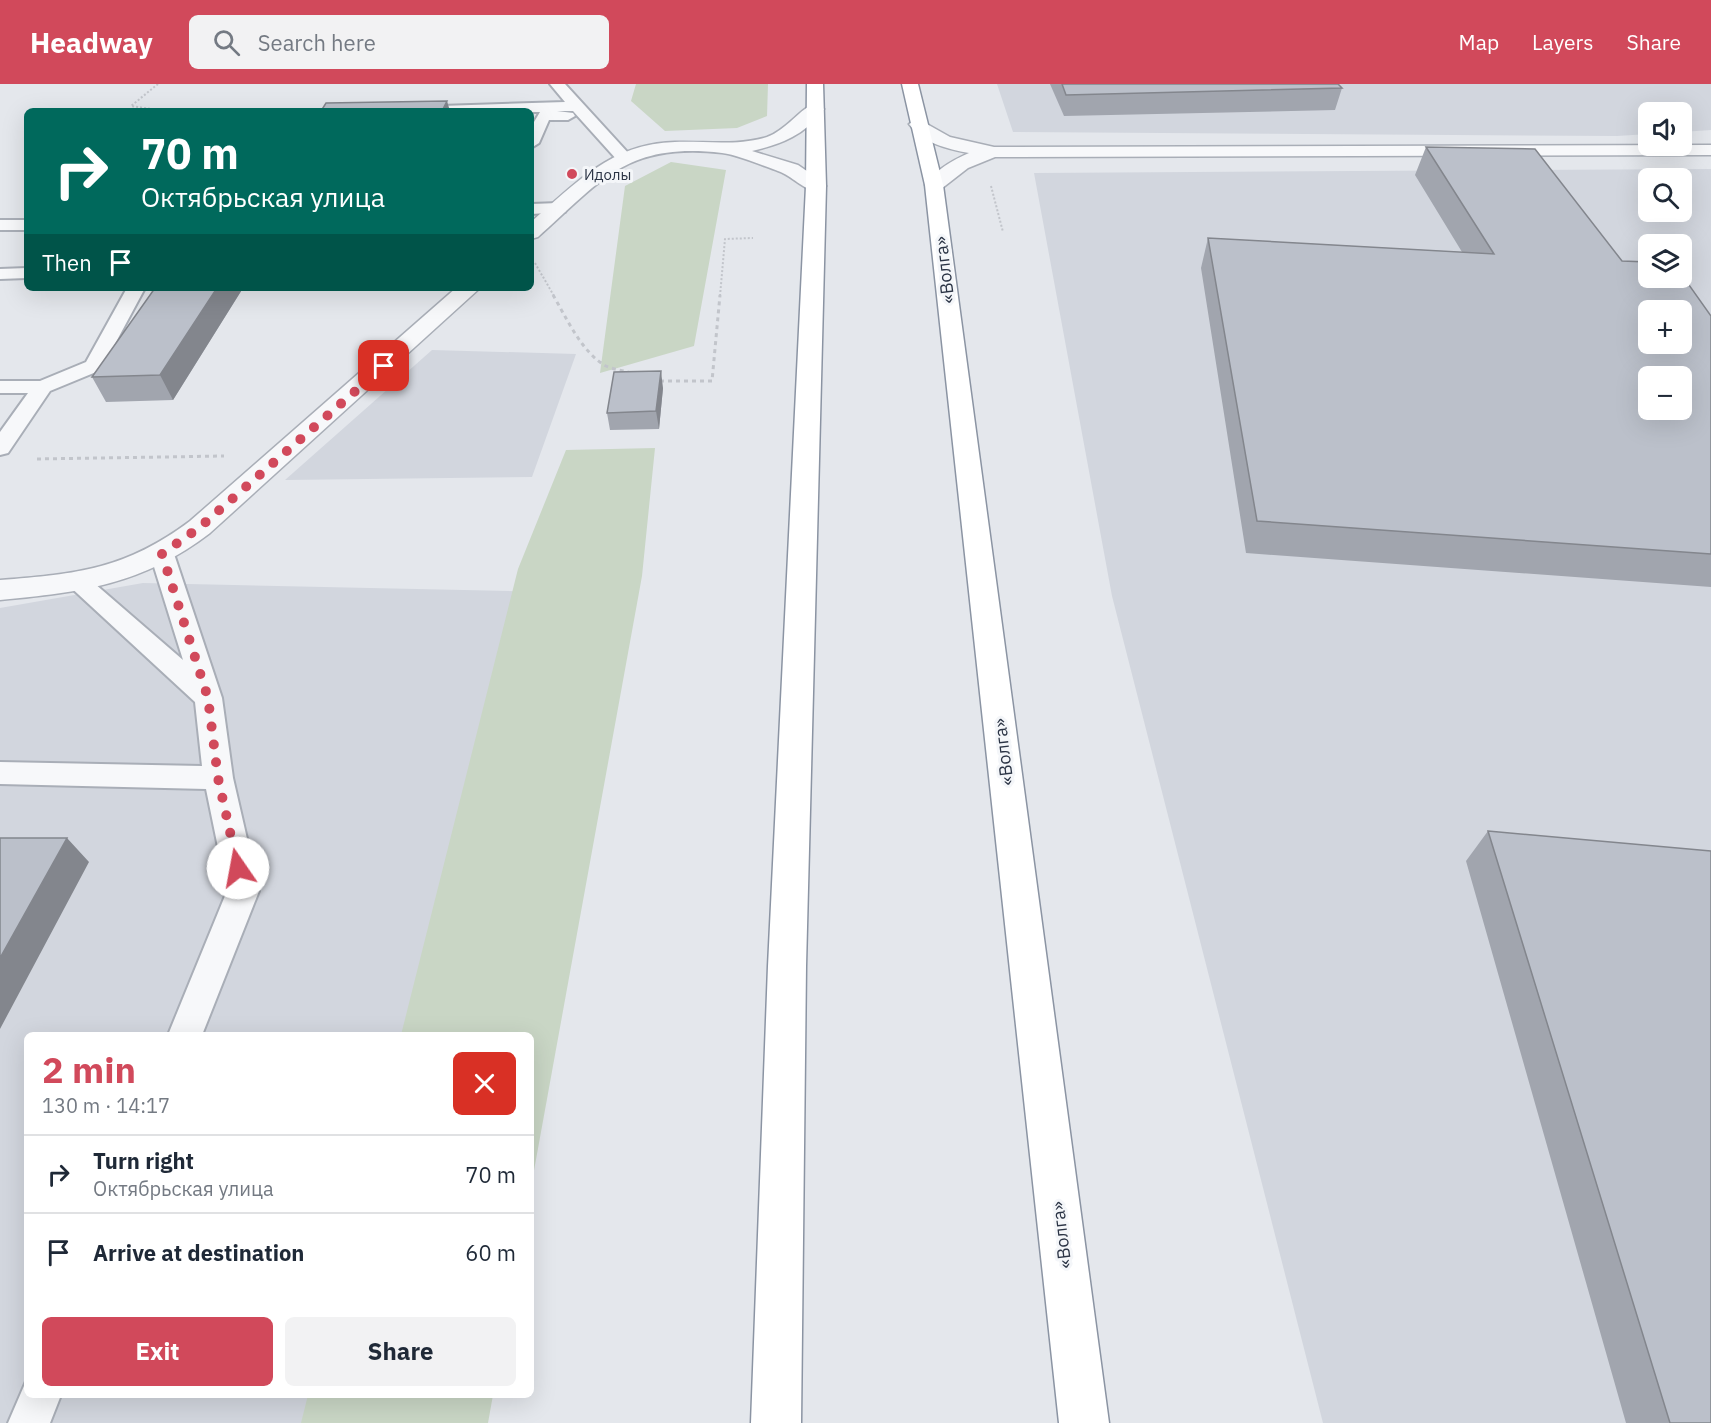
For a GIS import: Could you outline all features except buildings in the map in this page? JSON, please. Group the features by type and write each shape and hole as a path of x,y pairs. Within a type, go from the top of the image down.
{"highway":[{"path":"776,1423 787,966 816,186 816,84"},
{"name":"«Волга»","path":"910,84 934,185 1084,1423"}],"street":[{"path":"534,229 583,186 624,158 659,148 726,149 763,144 780,138 806,122 815,109"},
{"path":"918,124 926,133 946,142 995,152"},
{"path":"726,149 791,170 816,186"},
{"path":"934,185 958,164 975,156 995,152 1711,150"},
{"path":"0,590 78,584 116,574 162,554 200,527 466,291"}],"lane":[{"path":"557,84 624,158"},
{"path":"534,111 581,111"},
{"path":"534,137 544,116 581,111"},
{"path":"534,209 559,208"},
{"path":"0,225 24,225"},
{"path":"0,274 24,273"},
{"path":"0,387 43,387 94,366 134,291"},
{"path":"0,448 43,387"},
{"path":"162,554 208,698 218,778 243,891 186,1032"},
{"path":"78,584 208,698"},
{"path":"0,773 218,778"},
{"path":"29,1423 39,1398"}],"path":[{"path":"145,108 131,106 158,84"},
{"path":"657,381 712,381 725,239 753,238"},
{"path":"534,262 590,352 606,366 623,369 639,377"},
{"path":"35,459 224,456"}],"shaded area":[{"path":"997,84 1711,84 1711,130 1692,131 1692,102 1638,102 1638,135 1617,136 1013,132"},
{"path":"1638,169 1638,222 1692,222 1692,169 1711,169 1711,1423 1323,1423 1112,596 1034,173"},
{"path":"432,350 576,354 532,477 285,480"},
{"path":"143,583 598,593 508,1032 24,1032 24,1398 431,1398 426,1423 0,1423 0,608"}],"green space":[{"path":"636,84 768,84 767,116 737,128 665,131 631,101"},
{"path":"671,162 726,170 694,346 600,373 625,186"},
{"path":"655,448 642,576 534,1170 534,1032 402,1032 518,569 566,450"},
{"path":"307,1398 492,1398 488,1423 301,1423"}],"place":[{"name":"Идолы","path":"572,174"}],"route":[{"path":"238,868 218,778 208,698 162,554 200,527 384,366"}]}
